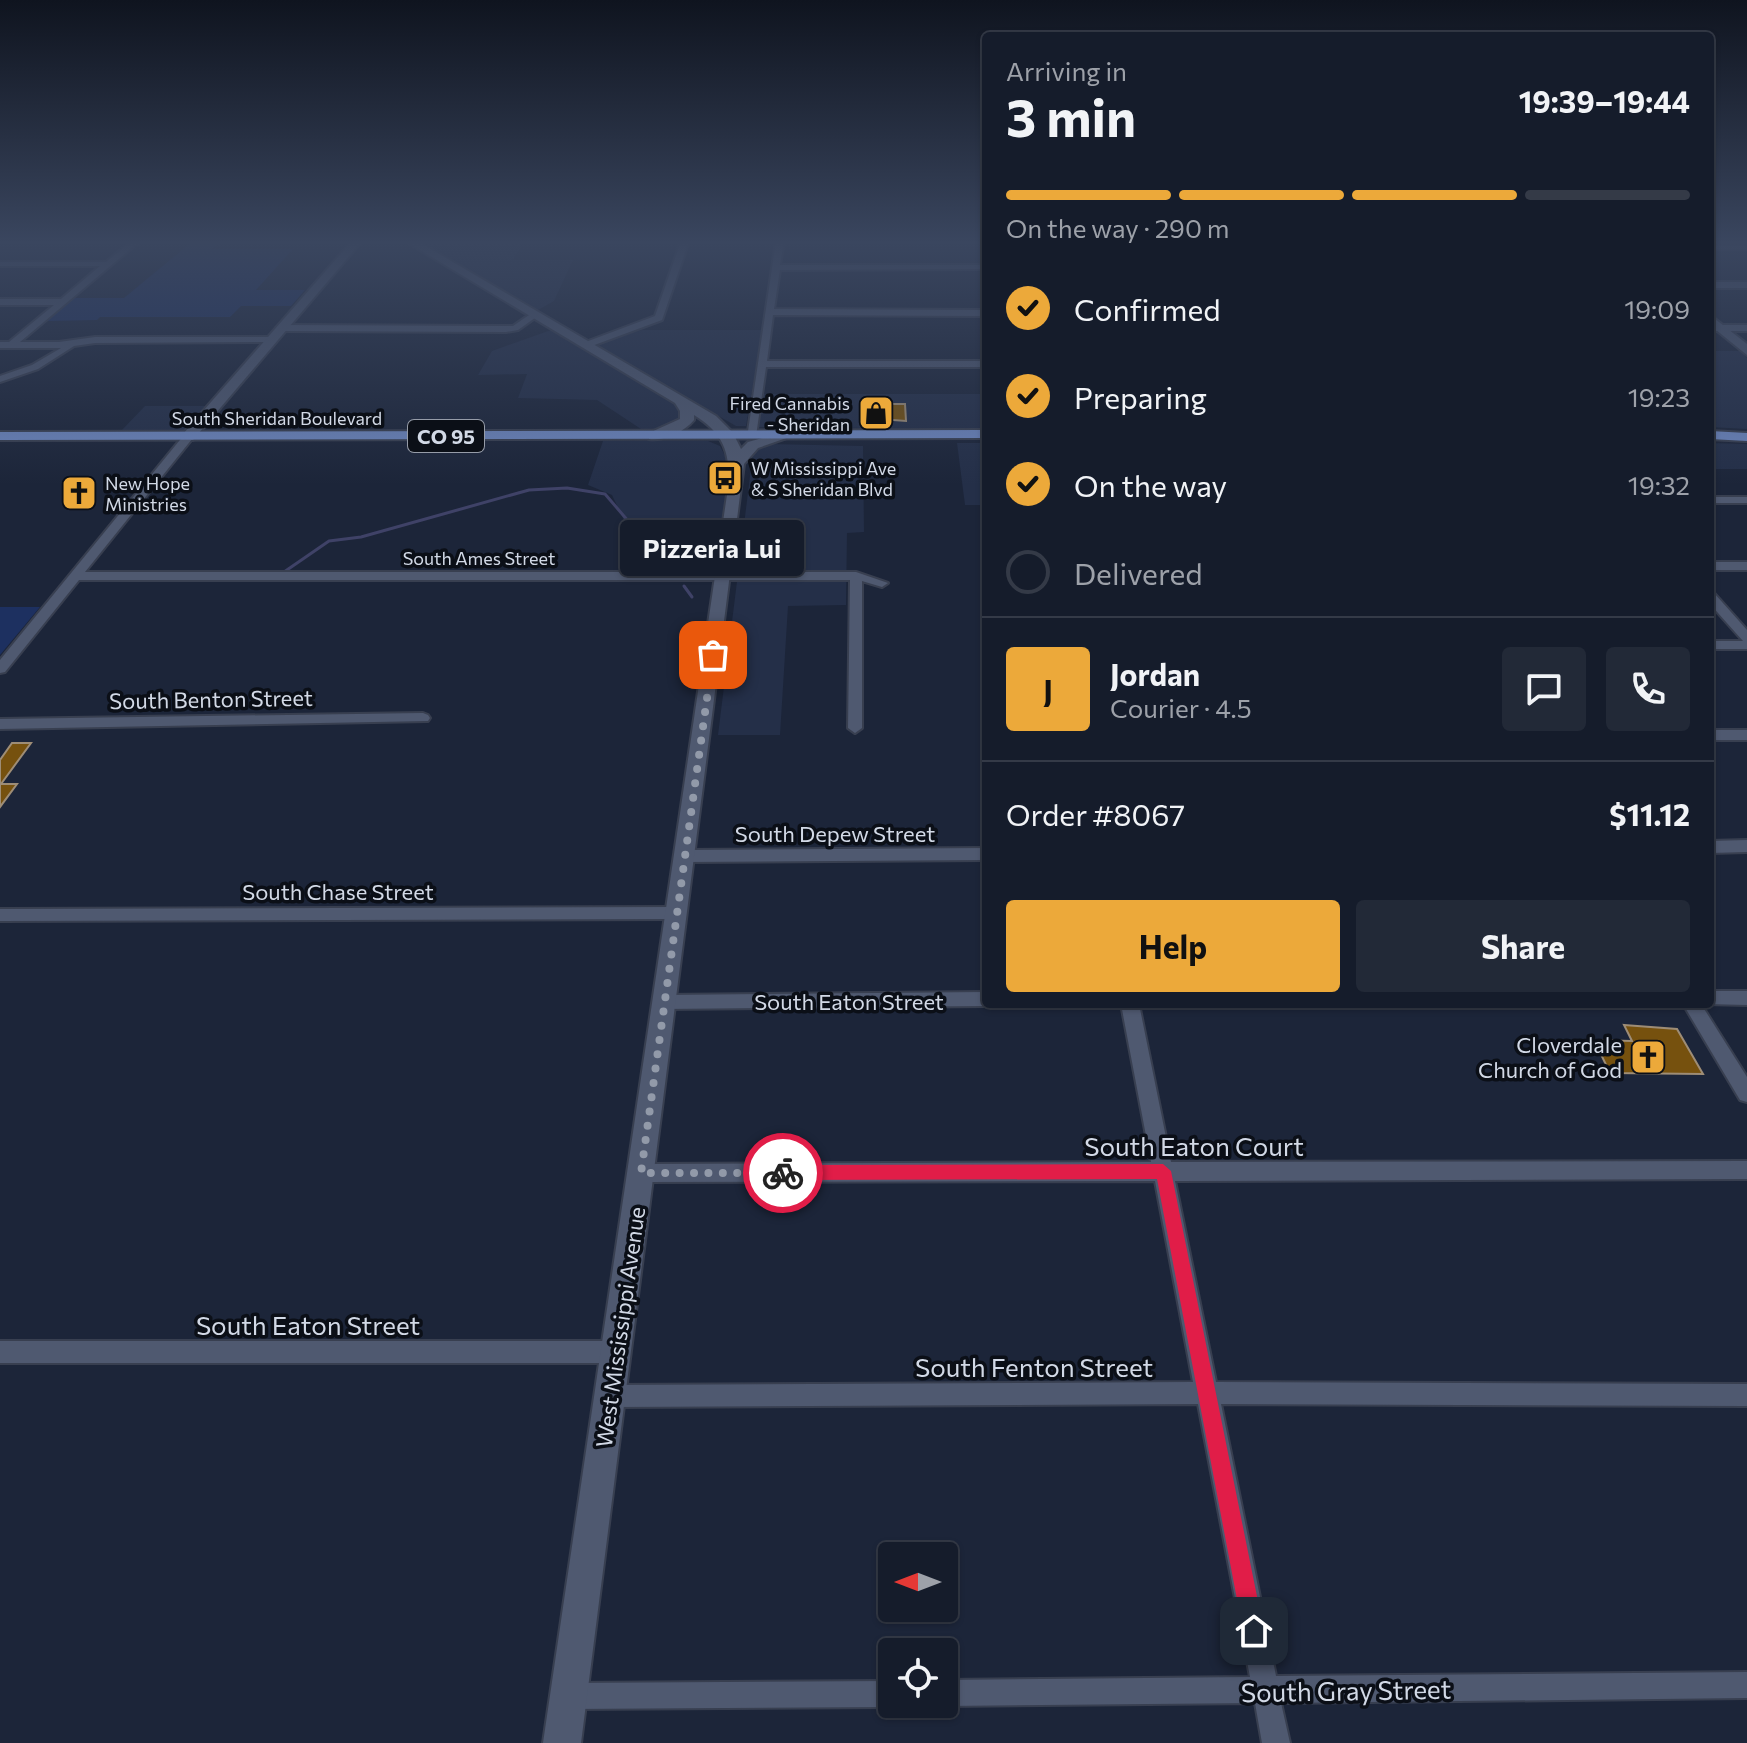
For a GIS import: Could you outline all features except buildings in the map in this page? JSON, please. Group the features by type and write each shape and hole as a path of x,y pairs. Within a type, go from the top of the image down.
{"main road":[{"path":"188,437 286,322"},
{"path":"547,322 678,398 711,419 730,436"},
{"path":"1714,326 1747,351"},
{"path":"654,436 679,427 687,420 687,411 678,398"},
{"name":"South Sheridan Boulevard","path":"0,436 982,434"},
{"path":"738,462 753,445 788,435"},
{"path":"1714,435 1747,437"},
{"name":"West Mississippi Avenue","path":"562,1743 738,462 730,436"}],"street":[{"path":"5,345 35,322"},
{"path":"5,345 506,329 524,322"},
{"path":"586,345 647,322"},
{"path":"751,436 768,322"},
{"path":"1714,325 1747,328"},
{"path":"0,379 35,367 75,343"},
{"path":"761,364 982,364"},
{"path":"0,669 188,437"},
{"path":"1714,500 1747,500"},
{"path":"1714,566 1747,566"},
{"name":"South Ames Street","path":"75,576 856,576 882,583"},
{"path":"855,728 856,576"},
{"path":"1714,601 1747,638"},
{"path":"1714,645 1747,645"},
{"name":"South Benton Street","path":"0,724 423,718"},
{"path":"1714,735 1747,735"},
{"path":"1714,847 1747,846"},
{"name":"South Depew Street","path":"685,856 982,854"},
{"name":"South Chase Street","path":"0,915 677,913"},
{"path":"1714,998 1747,998"},
{"name":"South Eaton Street","path":"664,1002 982,999"},
{"path":"1131,1008 1276,1743"},
{"path":"1694,1008 1747,1094"},
{"name":"South Eaton Court","path":"641,1173 1747,1170"},
{"name":"South Eaton Street","path":"0,1352 616,1352"},
{"name":"South Fenton Street","path":"610,1396 1207,1393 1747,1395"},
{"name":"South Gray Street","path":"958,1693 1747,1685"},
{"path":"568,1696 878,1694"}],"shaded area":[{"path":"551,330 682,409 684,419 662,429 644,431 597,400 518,398 527,374 478,375 492,351"},
{"path":"642,330 762,330 746,426 736,426 597,346 597,343"},
{"path":"1714,351 1740,351 1747,358 1747,429 1714,427"},
{"path":"761,394 982,394 982,429 756,427"},
{"path":"145,406 207,406 185,431 121,431"},
{"path":"603,441 708,441 720,446 730,466 719,550 638,550 612,495 588,485"},
{"path":"957,443 982,443 982,505 965,505"},
{"path":"1714,443 1747,444 1747,469 1714,469"},
{"path":"769,444 863,446 864,532 847,533 846,605 788,606 780,735 718,735 753,452"},
{"path":"0,607 40,607 0,655"}],"waterway":[{"path":"284,572 329,541 361,537 529,490 567,488 605,494 671,571"},
{"path":"684,586 692,597"}],"way so far":[{"path":"713,655 641,1173 783,1173"}],"place":[{"name":"Fired Cannabis - Sheridan","path":"876,413"},
{"name":"W Mississippi Ave & S Sheridan Blvd","path":"725,478"},
{"name":"New Hope Ministries","path":"79,493"},
{"name":"Pizzeria Lui","path":"713,655"},
{"name":"Cloverdale Church of God","path":"1648,1057"}],"route":[{"path":"783,1173 1163,1171 1254,1631"}]}
